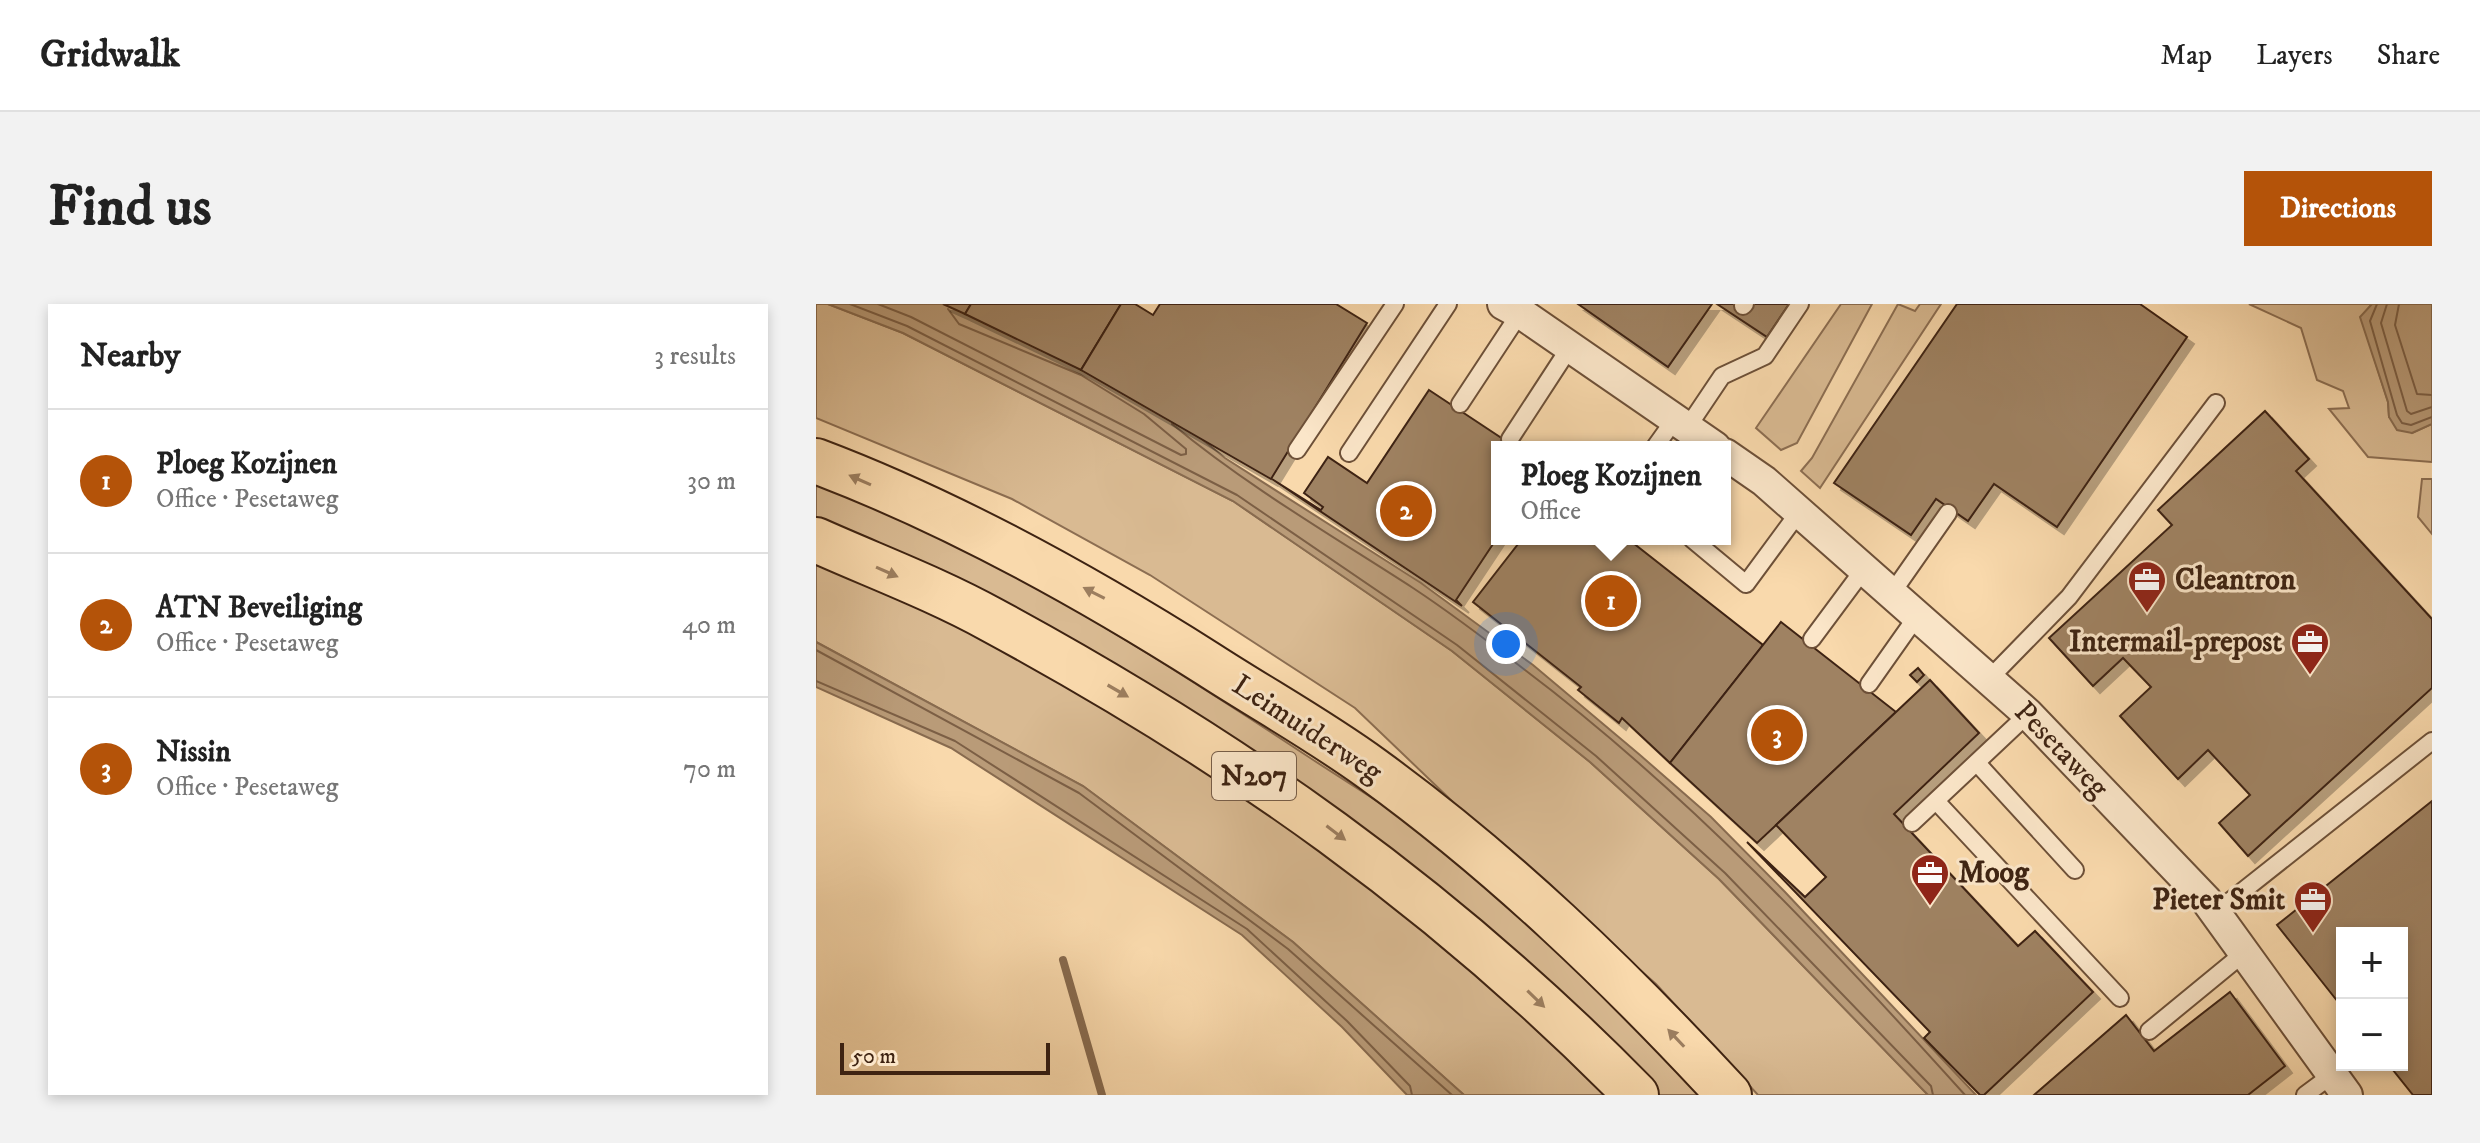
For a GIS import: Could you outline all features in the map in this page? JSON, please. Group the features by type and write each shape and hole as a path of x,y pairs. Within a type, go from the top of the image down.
{"main road":[{"name":"Leimuiderweg","path":"816,461 959,525 1104,598 1369,767 1462,837 1520,888 1647,1006 1729,1095"},
{"name":"N207","path":"816,540 989,618 1162,717 1295,802 1420,896 1526,990 1636,1095"}],"street":[{"path":"1508,306 1706,441"},
{"name":"Pesetaweg","path":"1731,458 1764,481 2028,714 2215,913 2339,1085"}],"lane":[{"path":"1297,450 1395,304"},
{"path":"1349,453 1448,304"},
{"path":"1662,441 1681,424 1722,376 1765,356 1800,304"},
{"path":"1460,404 1508,306"},
{"path":"1510,439 1570,347"},
{"path":"1989,679 2069,597 2216,403"},
{"path":"1699,545 1746,584 1799,512"},
{"path":"1892,593 1948,513"},
{"path":"1812,639 1864,569"},
{"path":"1869,684 1917,616"},
{"path":"1912,823 2028,714"},
{"path":"2215,913 2432,741"},
{"path":"1977,763 2075,870"},
{"path":"1936,801 2120,998"},
{"path":"2149,1031 2244,953"},
{"path":"2305,1095 2339,1085"}],"shaded area":[{"path":"816,304 828,304 903,333 1233,501 1452,651 1590,762 1719,879 1928,1095 1758,1095 1656,984 1502,849 1355,708 1150,575 1012,499 816,418"},
{"path":"1841,304 1872,304 1797,443 1781,450 1756,428"},
{"path":"1898,304 1915,311 1920,304 1941,304 1820,488 1801,471 1812,458"},
{"path":"2249,304 2372,304 2361,317 2388,402 2389,417 2412,433 2432,424 2432,462 2368,457 2329,409 2349,408 2343,391 2317,380 2301,328"},
{"path":"2422,479 2432,479 2432,534 2418,517"},
{"path":"816,485 941,538 1062,602 1178,672 1428,835 1530,919 1705,1095 1651,1095 1481,931 816,524"},
{"path":"816,560 1009,645 1145,725 1384,889 1609,1095 1464,1095 1293,942 1083,786 816,642"}],"water":[{"path":"828,304 958,304 1154,400 1225,458 1421,583 1533,665 1711,817 1976,1095 1928,1095 1719,879 1590,762 1452,651 1233,501 903,333"},
{"path":"2372,304 2432,304 2432,424 2412,433 2397,430 2389,417 2388,402 2360,317"},
{"path":"816,642 1083,786 1293,942 1464,1095 1407,1095 1342,1027 1242,935 951,748 816,687"}],"building":[{"path":"943,304 971,304 965,314"},
{"path":"971,304 1121,304 1081,370 965,314"},
{"path":"1121,304 1135,304 1153,315 1160,304 1336,304 1367,323 1271,479 1081,370"},
{"path":"1578,304 1712,304 1668,367"},
{"path":"1717,304 1789,304 1767,337"},
{"path":"1957,304 2140,304 2187,337 2057,527 1994,484 1968,521 1936,499 1911,535 1834,483"},
{"path":"1429,390 1506,441 1491,441 1492,545 1456,600 1462,606 1272,479 1321,510 1323,507 1304,493 1328,457 1367,483"},
{"path":"2265,411 2309,459 2296,471 2432,619 2432,688 2248,856 2219,823 2250,795 2208,750 2178,779 2120,716 2151,687 2123,658 2093,686 2049,638 2172,525 2158,510"},
{"path":"1517,545 1636,545 1763,645 1670,763 1622,718 1619,723 1578,690 1581,687 1473,602"},
{"path":"1781,622 1896,712 1757,843 1670,763"},
{"path":"1918,668 1924,675 1917,682 1910,675"},
{"path":"1930,680 1979,733 1894,814 2018,946 2035,931 2093,992 1984,1095 1980,1095 1924,1038 1930,1032 1747,842 1805,897 1826,877 1776,825"},
{"path":"2432,801 2432,1095 2413,1095 2394,1071 2408,1071 2408,927 2336,927 2336,999 2277,925"},
{"path":"2230,992 2285,1066 2248,1095 2034,1095 2126,1015 2154,1051"}],"waterway":[{"path":"1063,960 1102,1095"}],"place":[{"name":"ATN Beveiliging","path":"1406,511"},
{"name":"Ploeg Kozijnen","path":"1611,601"},
{"name":"Cleantron","path":"2147,614"},
{"name":"Intermail-prepost","path":"2310,676"},
{"name":"Nissin","path":"1777,735"},
{"name":"Moog","path":"1930,907"},
{"name":"Pieter Smit","path":"2313,934"}]}
